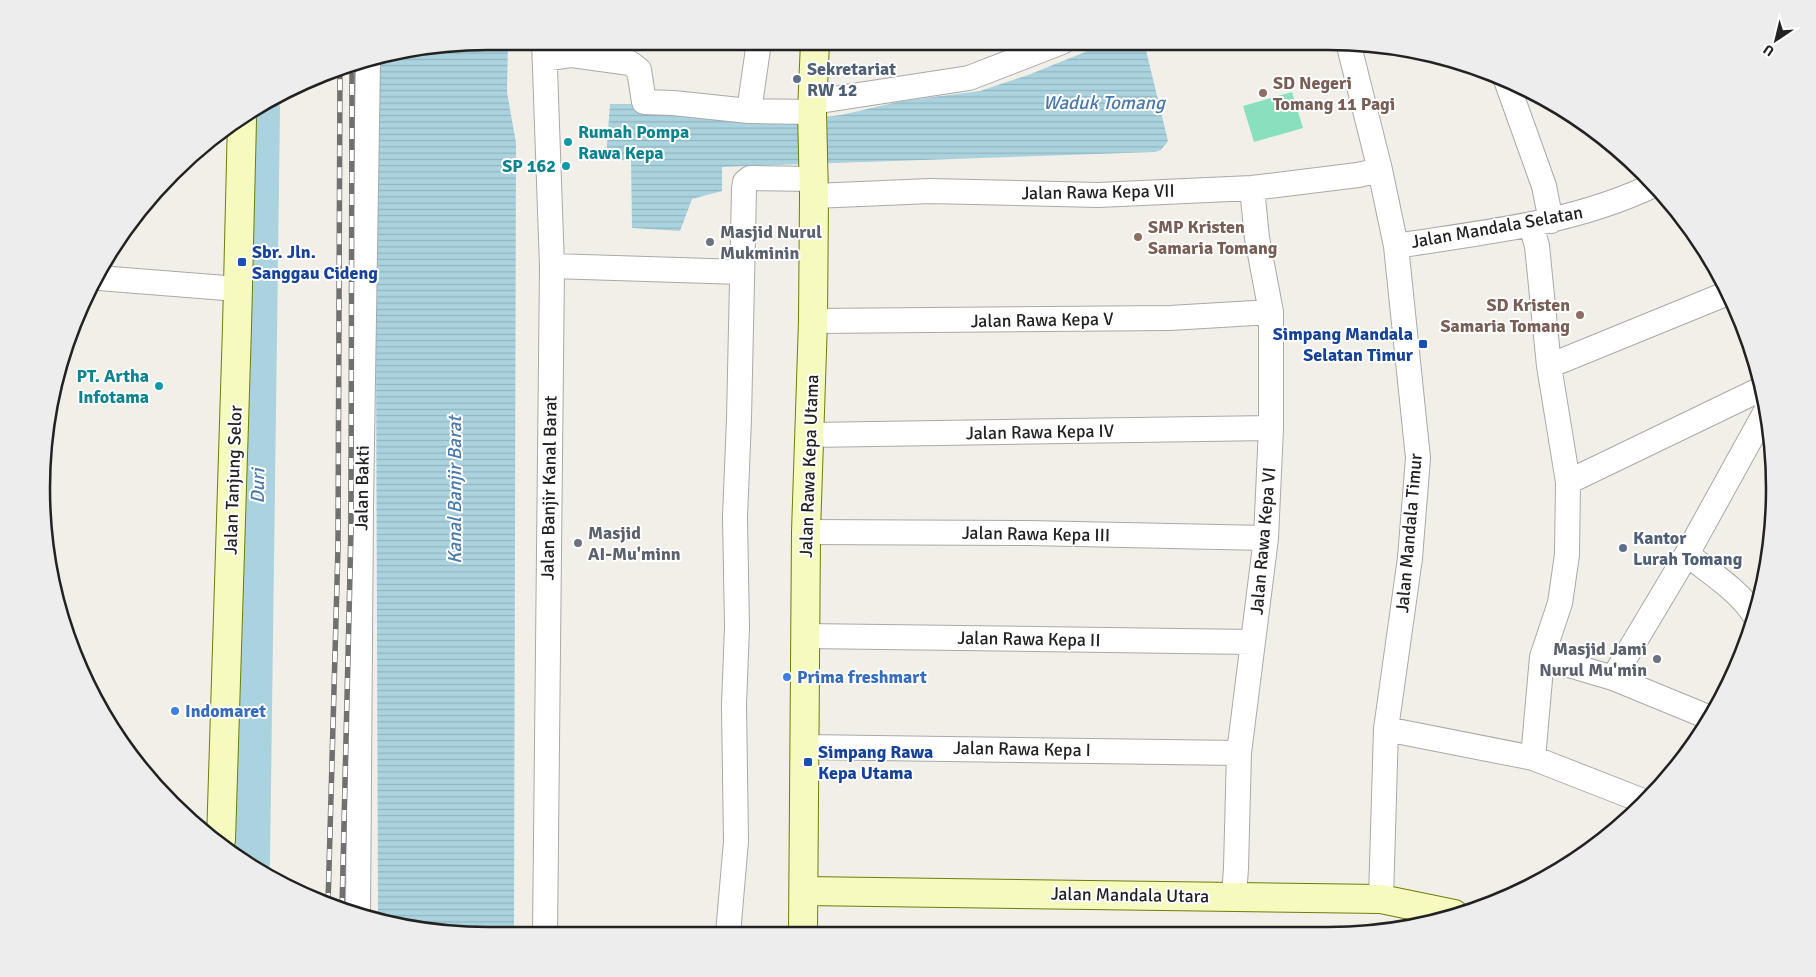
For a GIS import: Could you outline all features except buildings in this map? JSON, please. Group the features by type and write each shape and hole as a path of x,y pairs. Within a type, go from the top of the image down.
{"street":[{"path":"544,50 630,63 639,70 644,102 749,111 812,110 969,78 1041,50"},
{"name":"Jalan Banjir Kanal Barat","path":"544,50 552,266 545,927"},
{"path":"749,111 758,50"},
{"name":"Jalan Rawa Kepa Utama","path":"803,927 806,532 813,321 814,182 812,110 815,50"},
{"name":"Jalan Mandala Timur","path":"1350,51 1380,170 1396,246 1418,458 1410,558 1386,729 1381,898"},
{"name":"Jalan Bakti","path":"358,907 361,506 368,67"},
{"path":"1512,91 1544,184 1537,246 1550,366 1568,482 1567,556 1560,603 1542,657 1533,758"},
{"name":"Jalan Tanjung Selor","path":"221,835 242,126"},
{"name":"Jalan Rawa Kepa VII","path":"729,927 736,841 734,705 737,618 734,517 739,419 741,272 745,182 750,178 930,191 1098,195 1252,188 1358,175 1380,170"},
{"name":"Jalan Rawa Kepa VI","path":"1234,896 1240,753 1266,538 1271,428 1270,312 1257,238 1252,188"},
{"name":"Jalan Mandala Selatan","path":"1396,246 1541,223 1591,210 1629,197 1647,188"},
{"path":"552,266 741,272"},
{"path":"104,278 238,289"},
{"path":"1550,366 1721,296"},
{"name":"Jalan Rawa Kepa V","path":"813,321 1170,318 1270,312"},
{"path":"1568,482 1757,398"},
{"path":"1613,678 1687,554 1758,405"},
{"name":"Jalan Rawa Kepa IV","path":"810,435 1271,428"},
{"name":"Jalan Rawa Kepa III","path":"806,532 1028,533 1266,538"},
{"path":"1687,554 1733,590 1750,607"},
{"name":"Jalan Rawa Kepa II","path":"805,636 1253,642"},
{"path":"1542,657 1613,678 1703,715"},
{"path":"1386,729 1533,758 1638,799"},
{"name":"Jalan Rawa Kepa I","path":"804,747 1240,753"},
{"name":"Jalan Mandala Utara","path":"804,891 1381,898 1443,912"}],"green space":[{"path":"1292,92 1303,128 1254,142 1243,106"}],"water":[{"name":"Kanal Banjir Barat","path":"508,50 507,92 516,143 514,927 460,926 431,923 378,913 375,65 431,54"},
{"name":"Waduk Tomang","path":"1090,50 1146,50 1168,141 1161,150 1155,152 722,167 722,191 692,199 680,231 632,228 631,160 606,159 610,104 640,104 789,121 841,115 902,101 980,91 1028,75"}],"waterway":[{"name":"Duri","path":"252,857 262,113"}],"railway":[{"path":"342,902 351,531 352,72"},
{"path":"328,897 338,547 340,76"}],"place":[{"name":"Sekretariat RW 12","path":"797,79"},
{"name":"SD Negeri Tomang 11 Pagi","path":"1263,93"},
{"name":"Rumah Pompa Rawa Kepa","path":"568,142"},
{"name":"SP 162","path":"566,166"},
{"name":"SMP Kristen Samaria Tomang","path":"1138,237"},
{"name":"Masjid Nurul Mukminin","path":"710,242"},
{"name":"Sbr. Jln. Sanggau Cideng","path":"242,262"},
{"name":"SD Kristen Samaria Tomang","path":"1580,315"},
{"name":"Simpang Mandala Selatan Timur","path":"1423,344"},
{"name":"PT. Artha Infotama","path":"159,386"},
{"name":"Masjid AI-Mu'minn","path":"578,543"},
{"name":"Kantor Lurah Tomang","path":"1623,548"},
{"name":"Masjid Jami Nurul Mu'min","path":"1657,659"},
{"name":"Prima freshmart","path":"787,677"},
{"name":"Indomaret","path":"175,711"},
{"name":"Simpang Rawa Kepa Utama","path":"808,762"}]}
